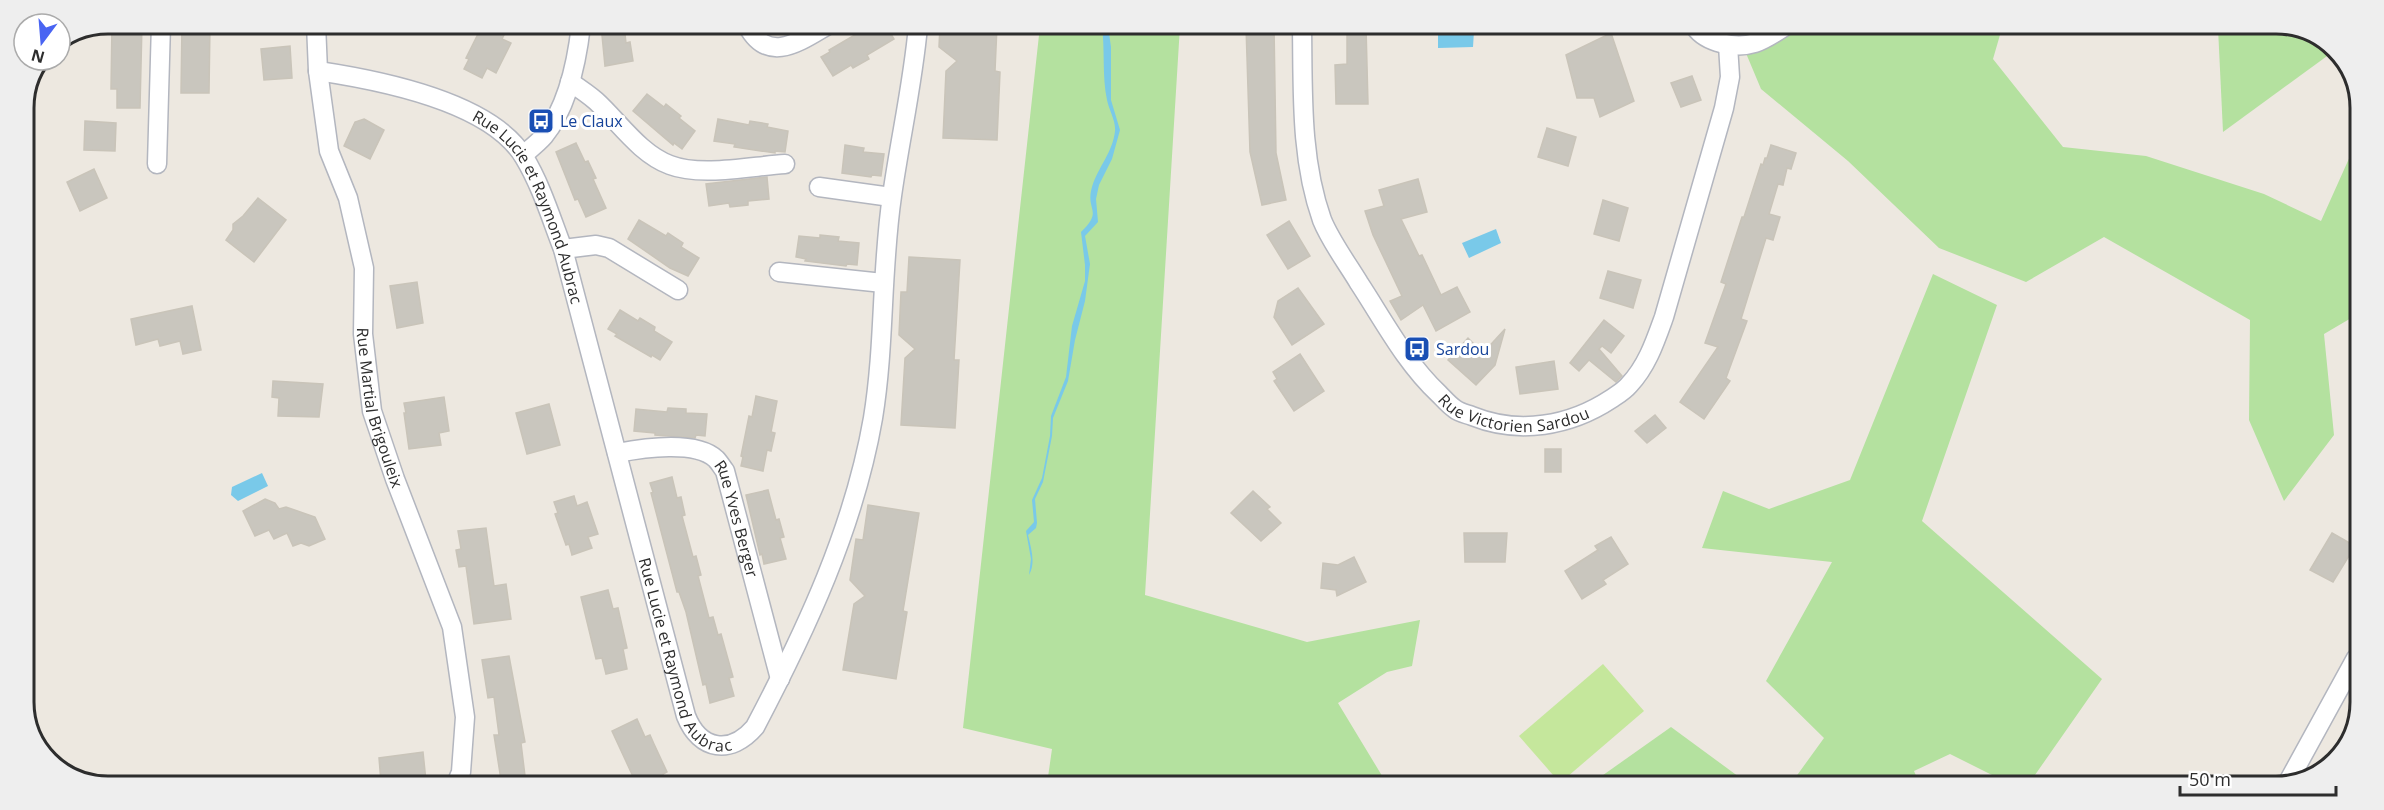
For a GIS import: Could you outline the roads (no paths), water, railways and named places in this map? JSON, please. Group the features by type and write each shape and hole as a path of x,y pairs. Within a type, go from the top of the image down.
{"street":[{"path":"157,164 161,35"},
{"name":"Rue Martial Brigouleix","path":"316,35 318,71 329,151 348,198 364,268 363,334 372,411 395,479 452,627 465,717 459,776"},
{"path":"523,155 544,135 558,111 570,82 579,35"},
{"path":"752,35 755,40 769,47 795,44 812,35"},
{"name":"Rue Lucie et Raymond Aubrac","path":"318,71 426,95 472,113 506,135 523,155 536,180 563,249 660,620 692,729 703,740 730,745 744,740 755,727 809,620 858,483 873,418 882,337 883,283 891,197 917,35"},
{"name":"Rue Victorien Sardou","path":"1302,35 1303,112 1307,154 1313,190 1323,223 1407,359 1430,385 1455,410 1484,421 1517,426 1548,425 1576,418 1627,388 1642,370 1654,346 1664,317 1724,108 1730,77 1728,45"},
{"path":"1700,35 1728,45 1754,44 1770,35"},
{"path":"570,82 595,100 651,154 669,165 710,170 785,164"},
{"path":"819,187 891,197"},
{"path":"563,249 596,245 609,248 678,290"},
{"path":"779,272 883,283"},
{"name":"Rue Yves Berger","path":"617,453 648,448 684,448 704,452 716,459 724,471 780,679"},
{"path":"2293,773 2350,669"}],"water":[{"path":"1102,35 1109,35 1111,100 1120,130 1112,159 1099,185 1096,199 1098,222 1085,236 1090,264 1085,301 1068,381 1053,418 1043,482 1035,499 1037,523 1036,528 1028,535 1033,560 1029,575 1031,559 1026,531 1034,522 1032,500 1042,478 1050,436 1051,416 1066,377 1072,326 1085,281 1081,232 1088,225 1093,214 1090,195 1092,187 1114,139 1114,123 1105,91"},
{"path":"1438,35 1474,35 1473,47 1438,48"},
{"path":"1496,229 1501,243 1469,258 1462,243"},
{"path":"262,473 268,486 238,501 231,495 232,487"}],"place":[{"name":"Le Claux","path":"541,121"},
{"name":"Sardou","path":"1417,349"}]}
